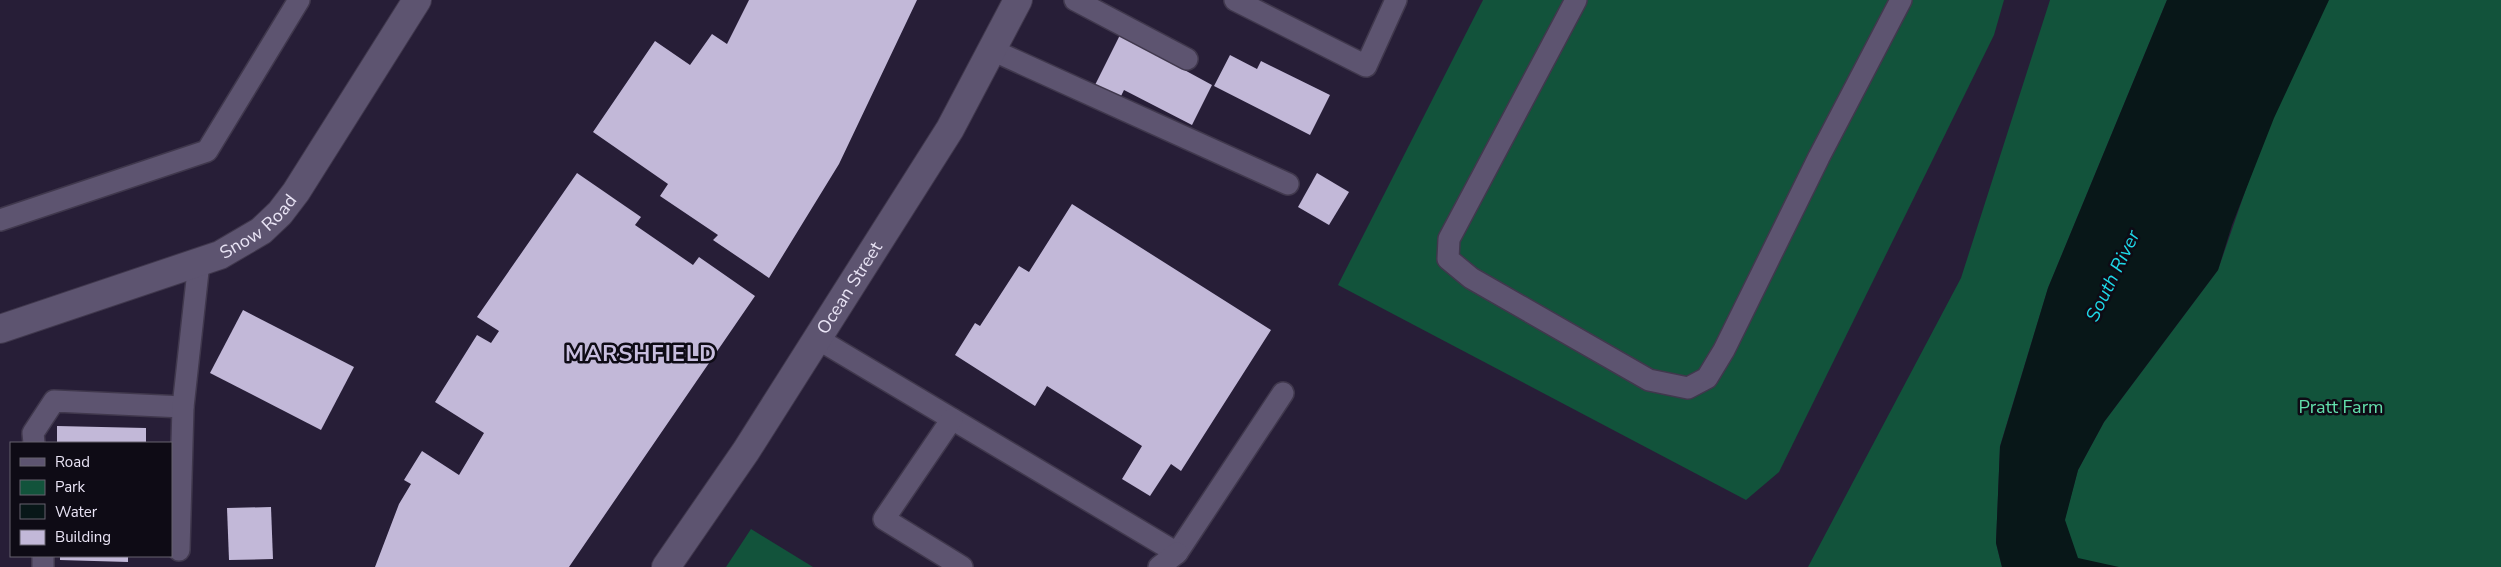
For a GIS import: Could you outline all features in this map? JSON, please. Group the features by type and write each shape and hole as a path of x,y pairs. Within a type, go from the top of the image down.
{"main road":[{"name":"Snow Road","path":"0,329 220,255 260,231 280,213 343,119 417,0"},
{"name":"Ocean Street","path":"666,567 746,451 950,129 1018,0"}],"lane":[{"path":"0,220 207,151 299,0"},
{"path":"1074,0 1187,59"},
{"path":"1235,0 1366,66 1396,0"},
{"path":"1576,0 1449,239 1448,259 1471,278 1648,380 1688,388 1707,378 1724,350 1819,156 1901,0"},
{"path":"992,50 1288,184"},
{"path":"179,550 183,407 199,262"},
{"path":"818,339 1178,553"},
{"path":"1159,567 1178,553 1283,393"},
{"path":"34,442 33,433 54,401 183,407"},
{"path":"952,419 884,519 962,567"}],"green space":[{"path":"1483,0 2004,0 1994,35 1779,472 1746,500 1338,285"},
{"path":"2050,0 2167,0 2048,288 2000,446 1996,543 2002,567 1808,567 1961,278"},
{"name":"Pratt Farm","path":"2311,0 2501,0 2501,567 2089,567 2056,551 2078,470 2104,422 2218,270"},
{"path":"751,529 813,567 726,567"}],"water":[{"name":"South River","path":"2167,0 2329,0 2274,118 2232,225 2218,270 2104,422 2078,470 2065,520 2078,558 2119,567 2002,567 1996,543 2000,447 2048,288"}],"building":[{"path":"749,0 917,0 839,164 769,278 713,240 718,235 660,196 668,184 593,132 655,41 690,65 712,34 727,44"},
{"path":"1120,35 1212,85 1192,125 1124,90 1119,100 1094,87"},
{"path":"1230,55 1257,69 1261,61 1330,95 1310,135 1214,86"},
{"path":"577,173 641,217 635,225 693,265 699,257 755,296 569,567 375,567 399,504 411,484 404,480 422,451 459,475 484,433 435,402 477,335 491,343 499,331 477,317"},
{"path":"1317,173 1349,192 1329,225 1298,207"},
{"path":"1072,204 1271,330 1181,471 1171,464 1150,496 1122,479 1142,446 1047,386 1035,406 955,355 975,323 980,326 1019,266 1029,272"},
{"path":"243,310 354,367 321,430 210,373"},
{"path":"57,426 146,428 146,442 57,442"},
{"path":"271,507 273,559 229,560 227,508"},
{"path":"60,557 128,557 128,562 60,560"}],"district":[{"name":"MARSHFIELD","path":"641,354"}]}
